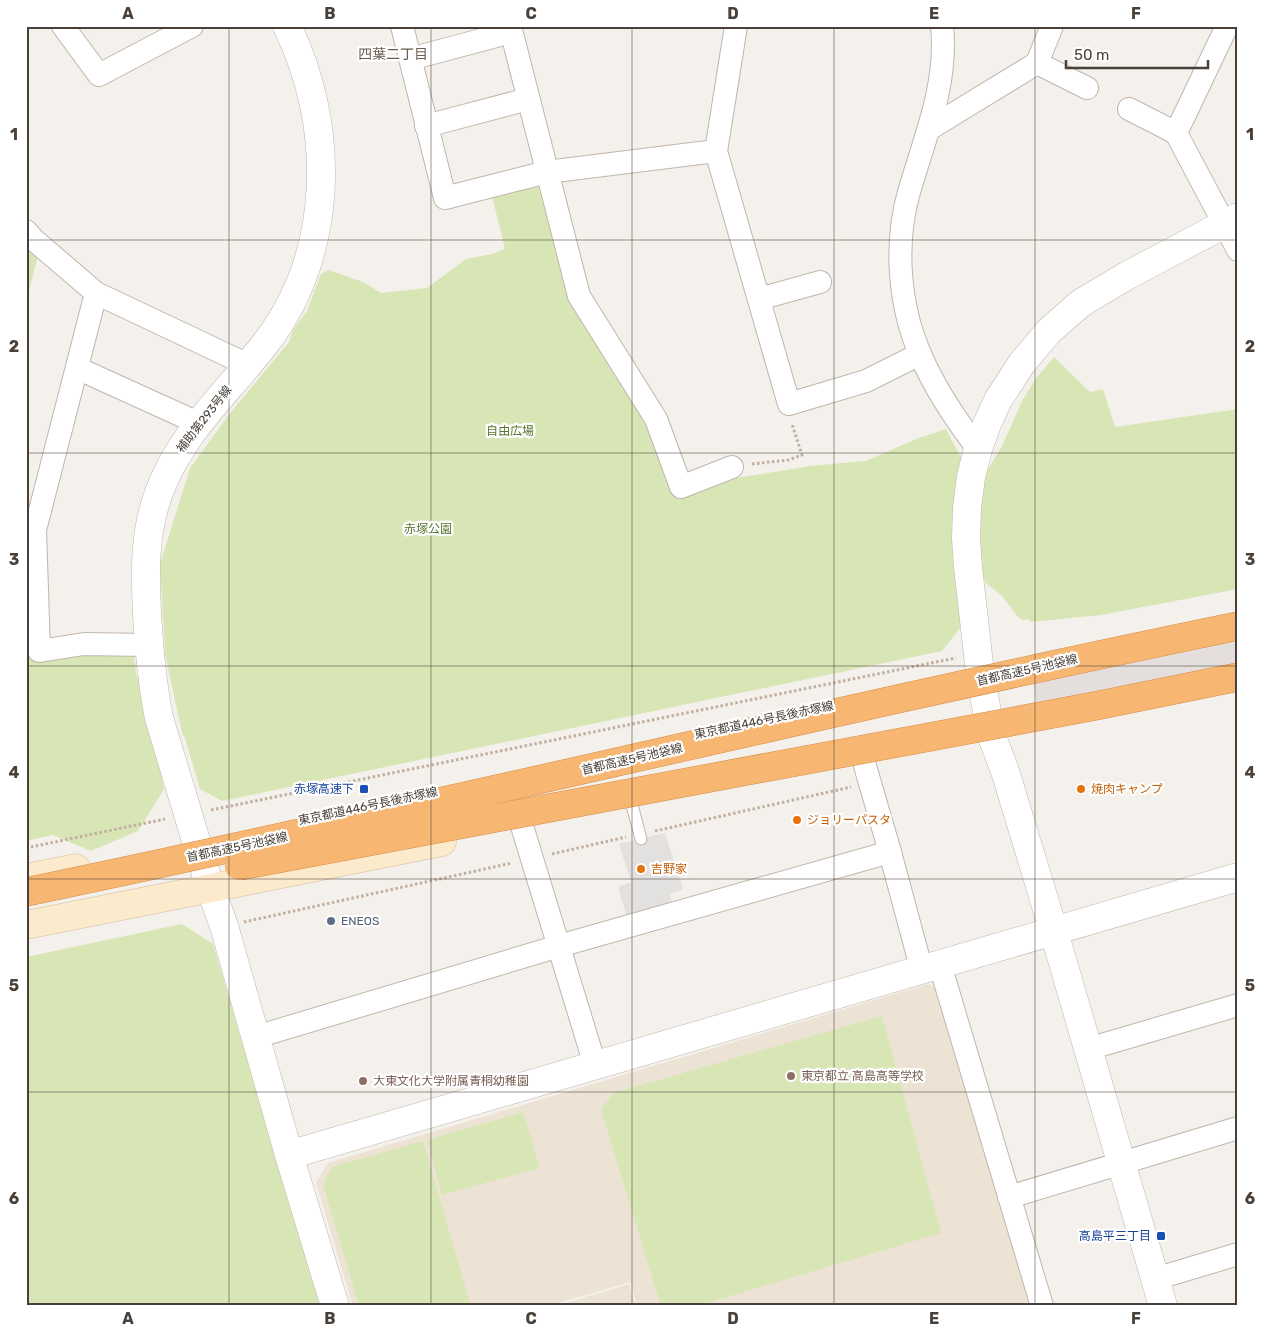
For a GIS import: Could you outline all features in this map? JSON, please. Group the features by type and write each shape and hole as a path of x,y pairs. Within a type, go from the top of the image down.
{"highway":[{"name":"首都高速5号池袋線","path":"26,908 328,838 1085,657 1238,626"},
{"path":"328,838 1238,645"},
{"path":"328,838 1238,659"},
{"name":"首都高速5号池袋線","path":"26,892 328,838 1085,708 1238,677"}],"main road":[{"name":"東京都道446号長後赤塚線","path":"26,878 197,843 979,663 1238,620"},
{"path":"26,925 1238,684"}],"street":[{"path":"62,26 99,75 192,26"},
{"name":"補助第293号線","path":"287,26 303,64 315,107 321,152 320,200 314,238 300,282 281,322 248,365 198,423 168,470 152,513 146,556 149,645 153,691 159,718 210,887 224,926 289,1155 335,1306"},
{"path":"402,26 445,198 547,172 716,151"},
{"path":"736,26 716,151 789,404 866,381 920,354"},
{"path":"942,26 942,73 937,102 908,194 903,222 901,251 902,284 908,314 920,354 956,418 978,449"},
{"path":"929,129 1037,63 1052,26"},
{"path":"1176,133 1227,26"},
{"path":"410,59 511,29 579,296 656,419 681,487 732,467"},
{"path":"1037,63 1087,88"},
{"path":"426,126 528,99"},
{"path":"1129,109 1176,133 1231,221 1238,250"},
{"path":"1163,1306 1054,932 1005,771 991,734 979,663 968,567 966,538 967,508 971,477 978,449 998,400 1022,363 1049,331 1081,303 1128,275 1231,221"},
{"path":"29,238 96,293 248,365"},
{"path":"759,299 820,282"},
{"path":"96,293 35,530 38,651 84,644 149,645"},
{"path":"76,368 198,423"},
{"path":"863,759 890,852 1010,1197 1042,1306"},
{"path":"522,826 595,1065"},
{"path":"256,1037 559,946 890,852"},
{"path":"289,1155 1238,877"},
{"path":"1088,1049 1238,1005"},
{"path":"1010,1197 1238,1128"},
{"path":"1155,1280 1238,1254"}],"lane":[{"path":"632,805 641,839"}],"path":[{"path":"732,467 788,460 802,455 790,416 789,404"},
{"path":"26,848 189,814 979,663"}],"shaded area":[{"path":"1238,635 1238,663 1037,706 1032,678"},
{"name":"吉野家","path":"665,833 683,889 670,894 673,907 628,921 618,887 631,882 619,844"},
{"name":"東京都立 高島高等学校","path":"928,984 937,989 1030,1306 637,1306 630,1282 548,1306 353,1306 316,1183 328,1163"},
{"path":"629,1284 636,1306 556,1306"}],"green space":[{"name":"赤塚公園","path":"535,185 542,189 570,295 655,434 679,498 731,479 810,466 866,461 919,438 946,429 960,454 965,468 961,627 942,651 222,801 200,789 182,733 165,654 160,564 190,468 231,412 289,342 293,330 307,311 321,274 329,270 363,282 381,293 427,288 466,259 492,254 505,249 492,196"},
{"path":"30,252 38,256 26,302 26,255"},
{"path":"1054,357 1090,392 1103,389 1115,427 1238,409 1238,589 1101,615 1031,622 1028,619 1023,620 1018,617 1003,597 985,582 977,543 982,479 1002,446 1023,399 1037,377"},
{"path":"26,502 34,504 29,620 33,661 81,653 134,654 136,674 150,720 164,789 138,831 91,851 53,835 26,841"},
{"path":"182,924 213,944 320,1306 26,1306 26,957"},
{"path":"882,1016 941,1233 697,1306 661,1306 601,1110 613,1093"},
{"path":"523,1112 540,1168 442,1195 427,1140"},
{"path":"423,1141 471,1306 359,1306 323,1184 332,1167"}],"place":[{"name":"赤塚高速下","path":"364,789"},
{"name":"焼肉キャンプ","path":"1081,789"},
{"name":"ジョリーパスタ","path":"797,820"},
{"name":"吉野家","path":"641,869"},
{"name":"ENEOS","path":"331,921"},
{"name":"東京都立 高島高等学校","path":"791,1076"},
{"name":"大東文化大学附属青桐幼稚園","path":"363,1081"},
{"name":"高島平三丁目","path":"1161,1236"}],"district":[{"name":"四葉二丁目","path":"393,54"}],"park label":[{"name":"自由広場","path":"510,431"}]}
